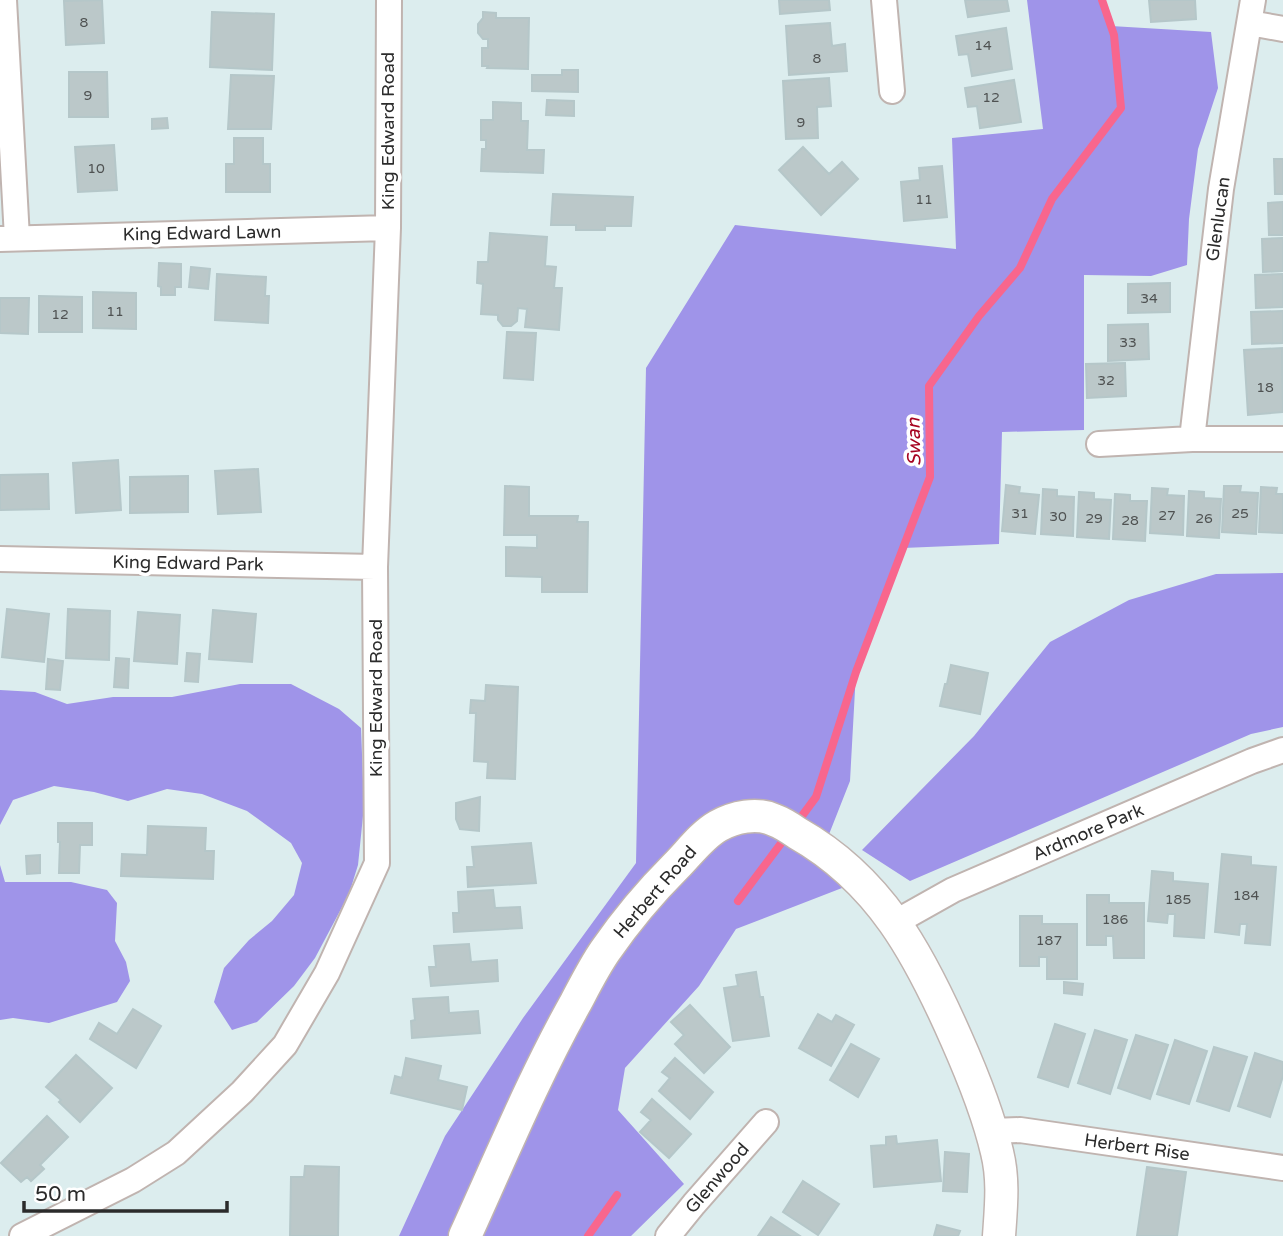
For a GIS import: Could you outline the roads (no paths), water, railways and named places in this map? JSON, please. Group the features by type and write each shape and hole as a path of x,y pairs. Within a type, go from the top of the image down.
{"street":[{"name":"King Edward Lawn","path":"4,0 8,238 388,229"},
{"name":"King Edward Road","path":"22,1236 133,1180 176,1153 242,1092 285,1045 327,973 377,863 375,567 388,229 389,0"},
{"path":"884,0 892,91"},
{"path":"1252,11 1283,29"},
{"name":"Glenlucan","path":"1192,439 1221,189 1252,11"},
{"path":"1099,444 1192,439 1283,439"},
{"name":"King Edward Park","path":"0,559 375,567"},
{"name":"Ardmore Park","path":"896,922 953,890 1283,750"},
{"name":"Herbert Road","path":"465,1236 553,1042 604,952 659,883 717,827 735,819 757,816 773,819 812,841 847,868 896,922 918,959 967,1062 992,1131 1002,1175 999,1236"},
{"name":"Glenwood","path":"668,1236 766,1122"},
{"name":"Herbert Rise","path":"992,1131 1020,1130 1283,1168"}],"waterway":[{"name":"Swan","path":"796,824 816,797 856,672 930,477 929,386 979,316 1020,268 1052,199 1121,108 1114,35 1102,0"},
{"name":"Swan","path":"738,901 788,834"},
{"name":"Swan","path":"588,1236 617,1195"}]}
